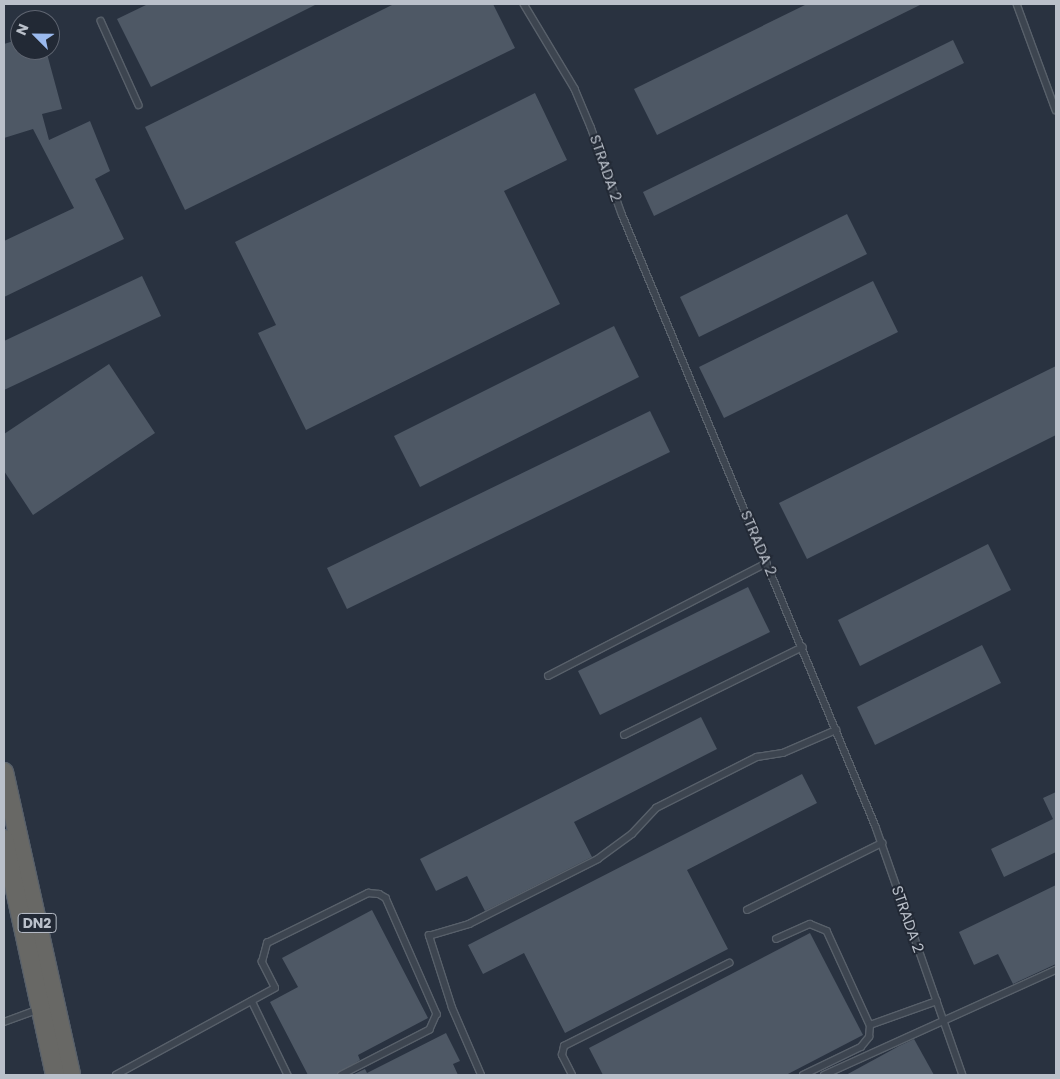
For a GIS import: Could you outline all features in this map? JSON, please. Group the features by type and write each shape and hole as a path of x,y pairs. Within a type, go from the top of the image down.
{"highway":[{"name":"DN2","path":"4,772 71,1075"},
{"name":"DN2","path":"4,839 54,1075"}],"lane":[{"name":"STRADA 2","path":"524,4 575,89 591,127 622,214 803,647 882,844 963,1075"},
{"path":"1018,4 1056,110"},
{"path":"101,21 139,106"},
{"path":"548,676 767,563"},
{"path":"624,735 803,647"},
{"path":"481,1075 452,1008 429,936 469,924 598,859 632,834 656,808 757,757 783,753 836,730"},
{"path":"747,910 882,844"},
{"path":"116,1075 275,988 262,962 267,943 368,893 386,898 437,1014 430,1030 342,1075"},
{"path":"776,939 810,924 826,932 870,1024 869,1037 861,1047 803,1075"},
{"path":"572,1075 562,1055 564,1046 729,963"},
{"path":"824,1075 1056,970"},
{"path":"870,1024 937,1000"},
{"path":"252,1001 288,1075"},
{"path":"4,1022 41,1008"}],"building":[{"path":"148,4 317,4 151,87 117,19"},
{"path":"394,4 493,4 515,48 185,210 145,127"},
{"path":"807,4 922,4 657,135 634,89"},
{"path":"953,40 964,63 654,216 643,192"},
{"path":"10,42 10,60 49,60 62,109 42,114 49,140 90,121 110,171 95,179 124,239 4,297 4,241 74,208 33,129 4,138 4,44"},
{"path":"535,93 567,160 504,191 560,304 306,430 258,333 276,325 235,242"},
{"path":"847,214 867,254 699,337 680,297"},
{"path":"142,276 161,316 4,390 4,341"},
{"path":"873,281 898,332 724,418 699,367"},
{"path":"614,326 639,377 420,487 394,436"},
{"path":"109,364 155,433 33,515 4,471 4,434"},
{"path":"1056,366 1056,435 807,559 779,503"},
{"path":"650,411 670,452 347,609 327,568"},
{"path":"988,544 1011,590 860,666 838,620"},
{"path":"748,587 770,632 600,715 578,671"},
{"path":"982,645 1001,683 875,745 857,707"},
{"path":"701,717 717,749 574,822 592,857 485,911 467,876 436,891 420,859"},
{"path":"802,774 817,803 687,870 728,949 565,1033 524,953 483,974 468,945"},
{"path":"1056,792 1056,852 1004,877 991,849 1053,819 1043,798"},
{"path":"1056,885 1056,964 1013,984 998,954 974,965 959,932"},
{"path":"372,910 428,1018 358,1055 360,1060 337,1075 308,1075 270,1002 298,987 282,958"},
{"path":"810,933 863,1035 786,1075 603,1075 589,1048"},
{"path":"446,1033 460,1061 453,1064 458,1075 352,1075 365,1069 367,1073"},
{"path":"914,1039 934,1075 846,1075 899,1046"}]}
